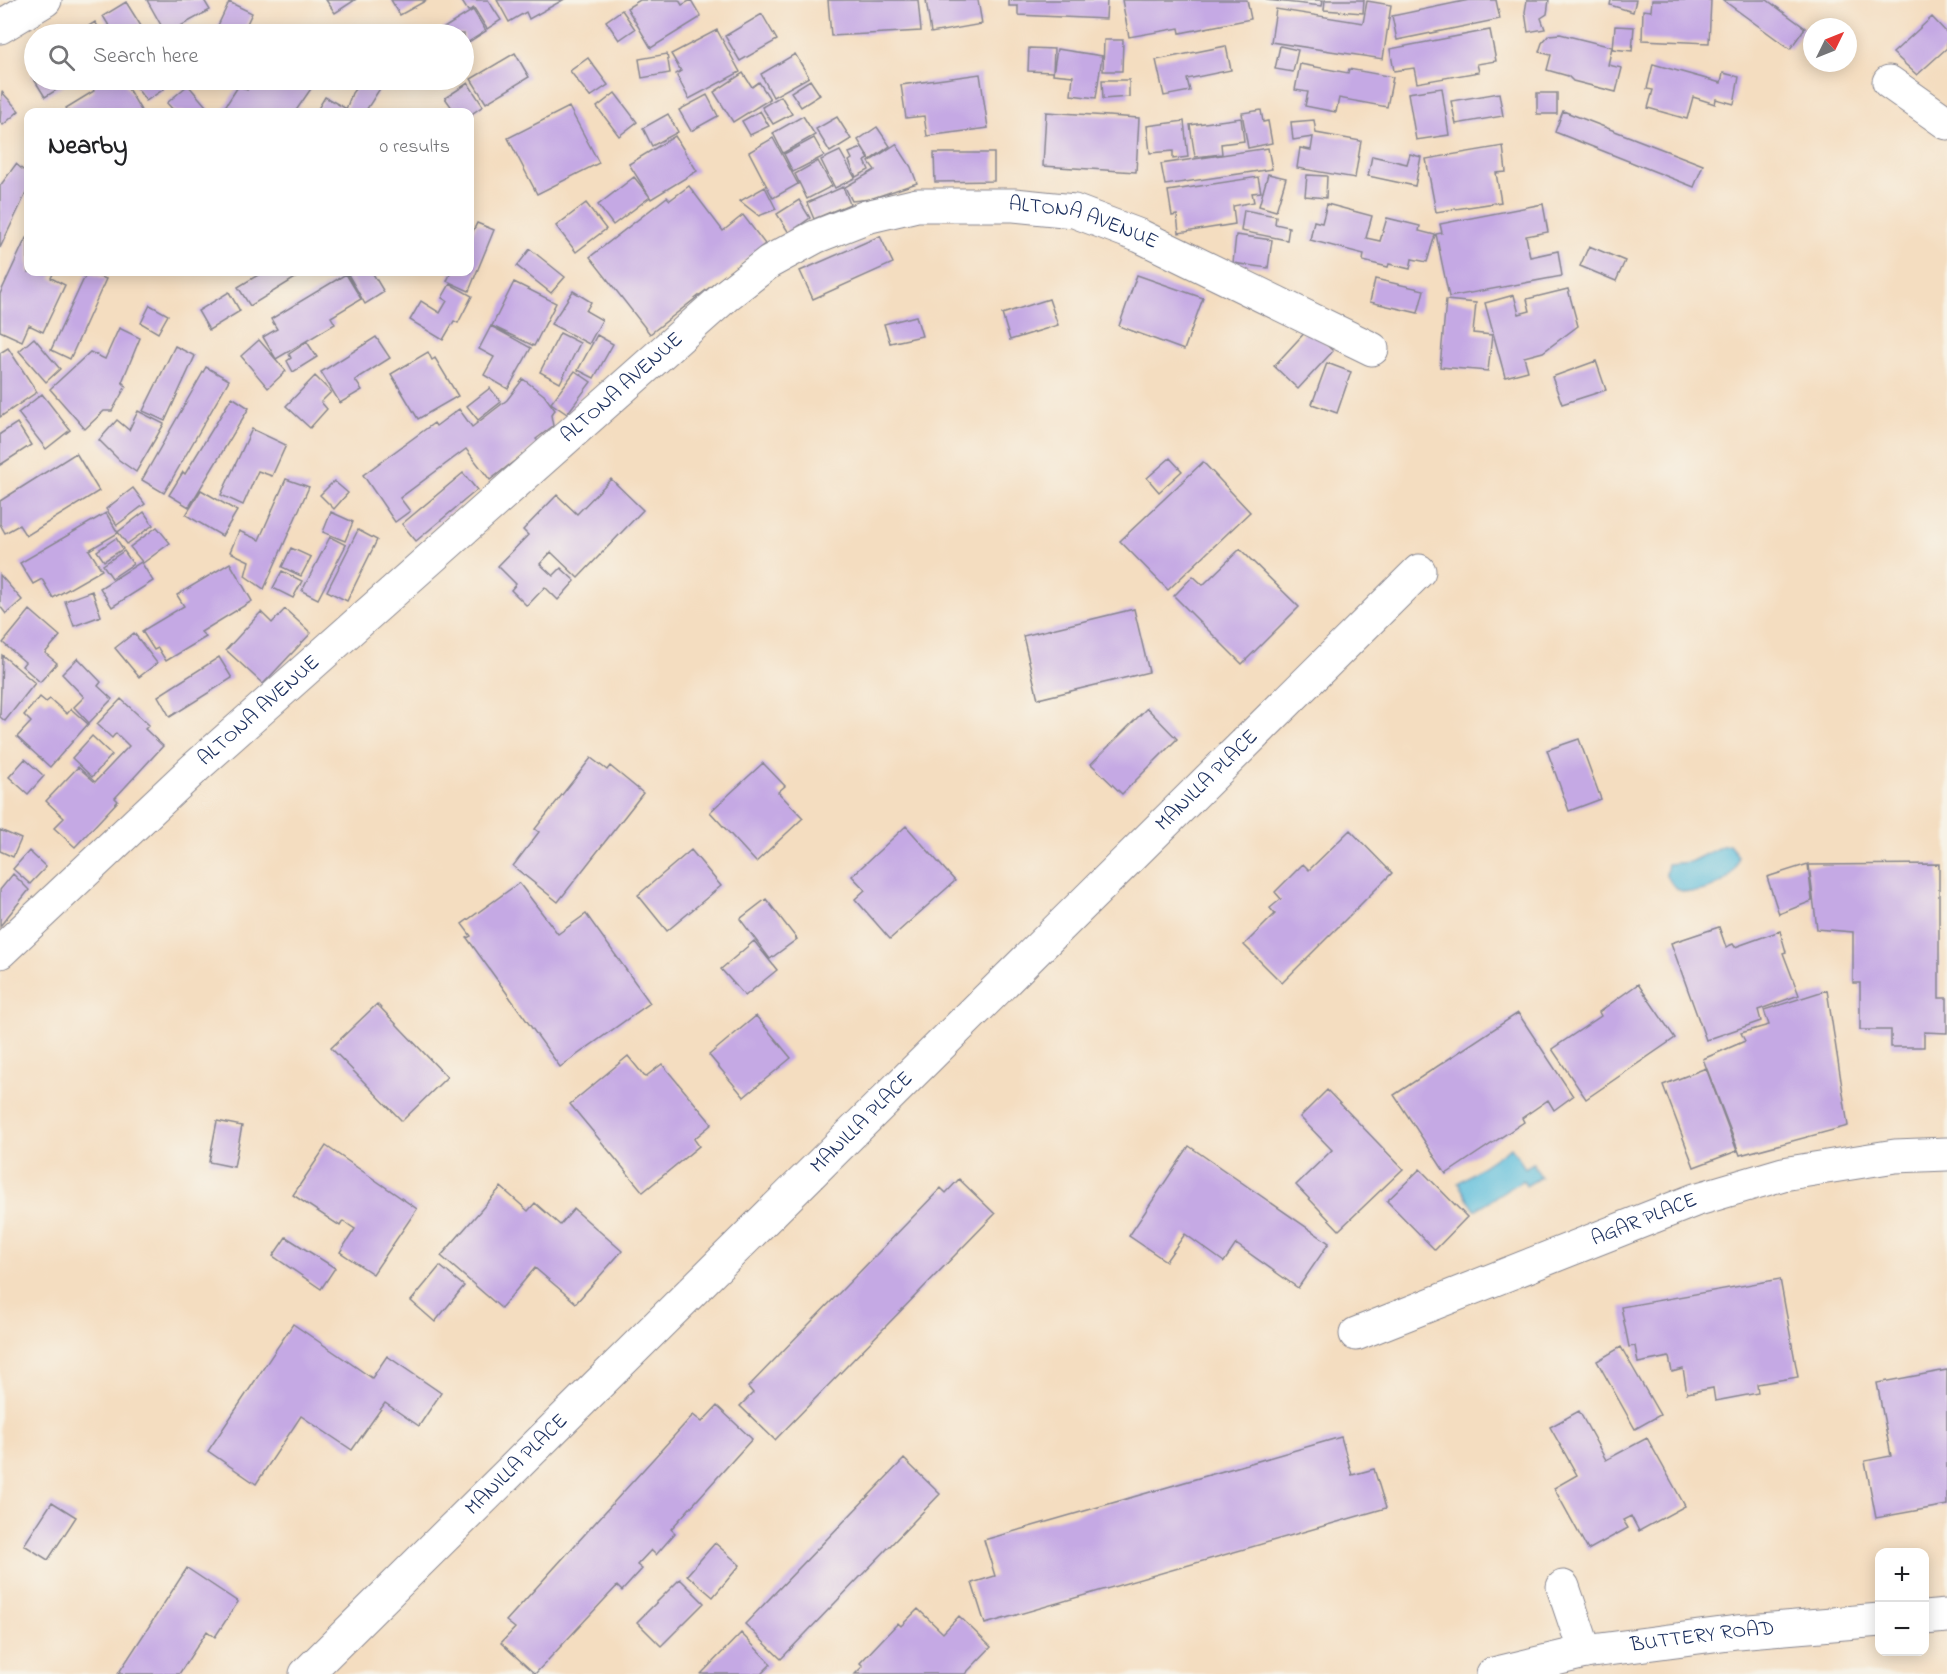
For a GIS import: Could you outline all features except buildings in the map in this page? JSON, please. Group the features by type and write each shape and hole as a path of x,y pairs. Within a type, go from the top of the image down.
{"street":[{"path":"0,27 45,0"},
{"path":"1889,82 1947,123"},
{"name":"ALTONA AVENUE","path":"0,952 196,766 692,324 769,262 815,237 866,217 917,205 1014,205 1074,211 1140,236 1372,349"},
{"name":"MANILLA PLACE","path":"306,1674 1419,571"},
{"name":"AGAR PLACE","path":"1356,1334 1695,1200 1783,1174 1895,1156 1947,1154"},
{"path":"1563,1587 1585,1652"},
{"path":"1929,1618 1947,1616"},
{"name":"BUTTERY ROAD","path":"1493,1674 1585,1652 1737,1632 1875,1620"}],"water":[{"path":"1729,845 1738,856 1737,865 1719,884 1700,891 1682,891 1674,887 1666,874 1668,864 1690,862 1722,846"},
{"path":"1511,1147 1525,1168 1533,1163 1541,1177 1526,1186 1523,1180 1475,1210 1458,1183"}]}
